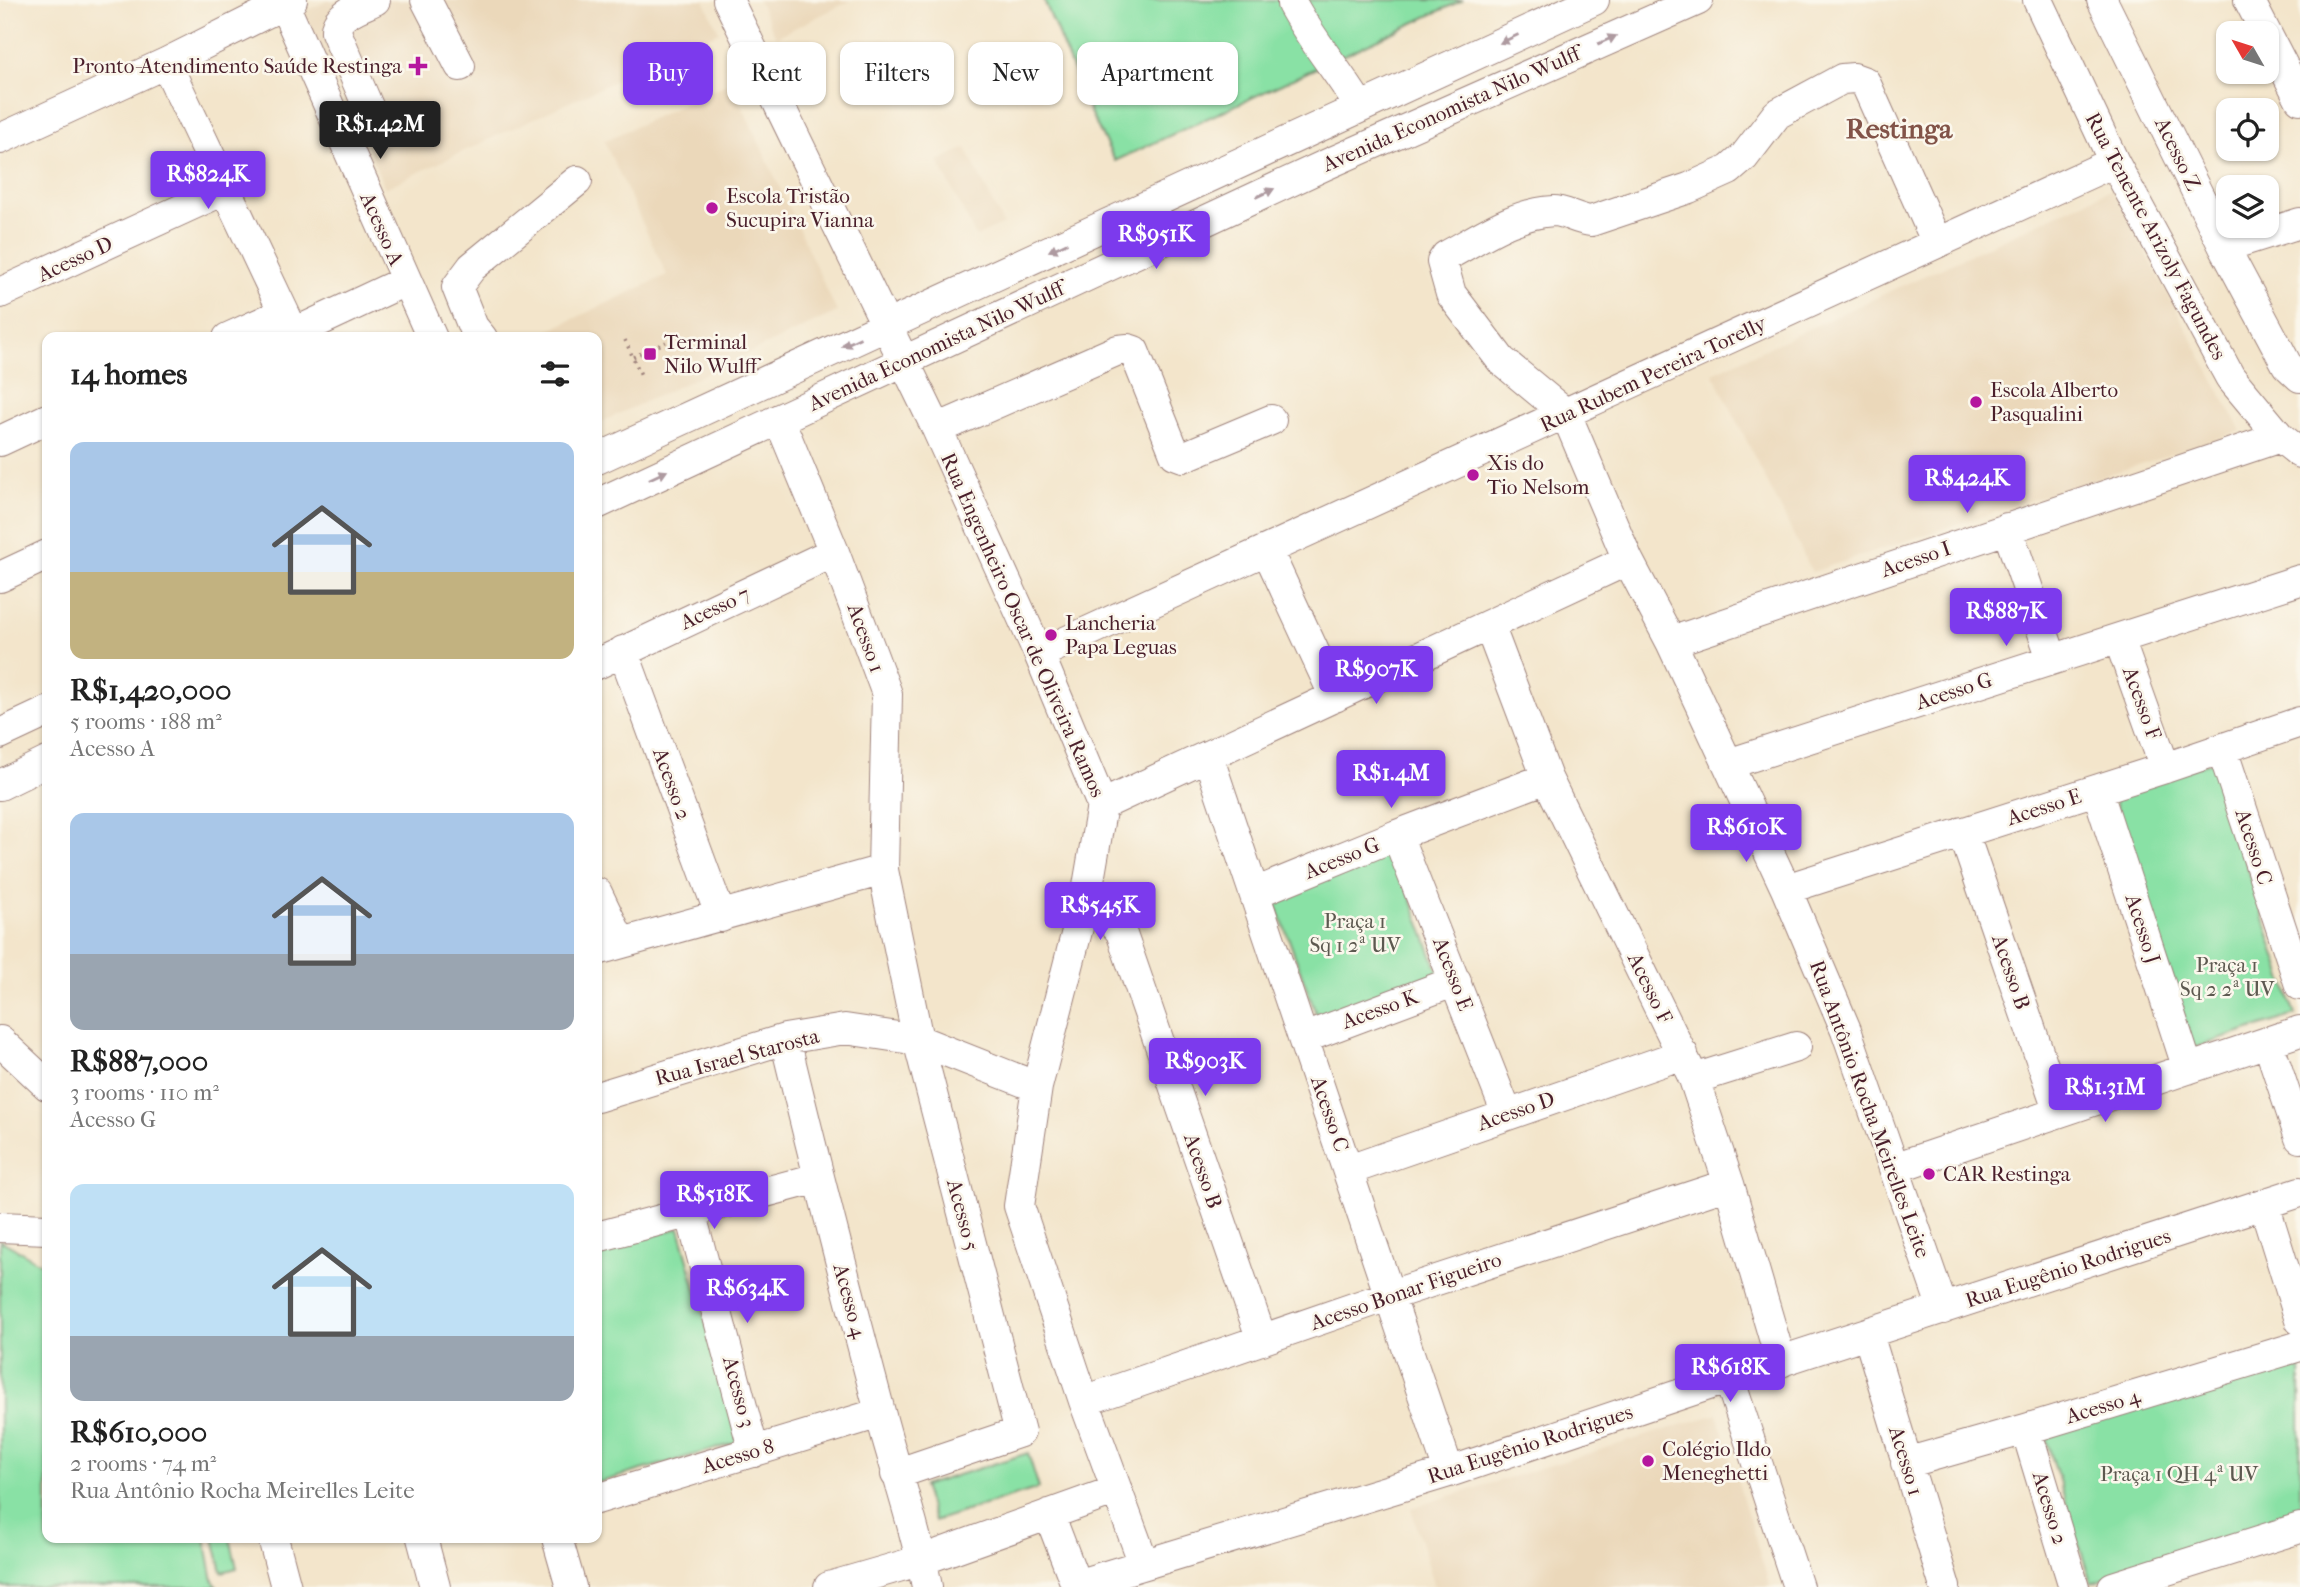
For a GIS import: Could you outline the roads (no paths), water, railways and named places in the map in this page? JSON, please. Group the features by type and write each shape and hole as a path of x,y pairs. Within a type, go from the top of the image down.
{"street":[{"path":"375,0 340,18 336,24 336,32 379,132"},
{"path":"426,0 460,66"},
{"name":"Rua Engenheiro Oscar de Oliveira Ramos","path":"728,0 937,429 1039,654 1102,805 1087,892 1037,1087 1019,1206 1084,1401 1143,1564"},
{"name":"Avenida Economista Nilo Wulff","path":"602,457 1594,0"},
{"name":"Avenida Economista Nilo Wulff","path":"602,502 1323,166 1698,0"},
{"name":"Rua Tenente Arizoly Fagundes","path":"2038,0 2114,162 2230,377 2290,445"},
{"name":"Acesso Z","path":"2102,0 2224,247 2296,368"},
{"path":"2249,0 2289,52 2300,99"},
{"path":"0,139 166,63 286,1"},
{"name":"Acesso A","path":"286,1 429,332"},
{"path":"1292,4 1310,37 1340,74 1360,107"},
{"path":"166,63 291,328"},
{"path":"1566,414 1501,360 1451,294 1441,262 1446,256 1519,217 1556,211 1591,221 1689,188 1729,170 1744,157 1777,114 1842,79 1854,78 1865,82 1937,243"},
{"name":"Rua Rubem Pereira Torelly","path":"1039,654 2114,162"},
{"path":"477,332 472,327 457,287 472,267 577,181"},
{"name":"Acesso D","path":"0,293 226,189"},
{"path":"2224,247 2300,223"},
{"path":"266,332 291,328 405,281"},
{"path":"937,429 1118,350 1128,349 1134,351 1175,454 1183,457 1272,420"},
{"name":"Rua Antônio Rocha Meirelles Leite","path":"1566,414 1628,560 1671,642 1786,889 1846,1030 1943,1309"},
{"path":"687,417 703,454"},
{"name":"Acesso 1","path":"779,419 834,552 887,694 883,870"},
{"path":"0,441 42,421"},
{"name":"Acesso I","path":"1671,642 2007,528 2290,445"},
{"path":"2007,528 2052,659"},
{"path":"1268,550 1335,697"},
{"name":"Acesso 7","path":"610,657 834,552"},
{"path":"0,577 42,557"},
{"path":"1102,805 1628,560"},
{"name":"Acesso G","path":"1728,764 2300,580"},
{"name":"Acesso F","path":"1489,625 1547,778 1688,1067 1729,1184 1781,1362"},
{"name":"Acesso F","path":"2119,639 2165,768"},
{"name":"Acesso 2","path":"610,657 720,917"},
{"name":"Acesso E","path":"1786,889 2098,790 2300,722"},
{"path":"24,723 42,757"},
{"name":"Acesso C","path":"2222,749 2300,985"},
{"name":"Acesso C","path":"1208,756 1449,1472"},
{"path":"0,785 42,764"},
{"name":"Acesso G","path":"1255,893 1547,778"},
{"name":"Acesso J","path":"2098,790 2188,1069"},
{"name":"Acesso B","path":"1963,832 2059,1112"},
{"name":"Acesso E","path":"1397,835 1507,1114"},
{"path":"602,916 609,947 883,870"},
{"name":"Acesso 5","path":"883,870 918,1040 1020,1432 896,1474"},
{"name":"Acesso B","path":"1087,892 1121,932 1262,1340"},
{"name":"Acesso K","path":"1304,1038 1455,981"},
{"name":"Rua Israel Starosta","path":"602,1095 785,1039 845,1029 918,1040 1037,1087"},
{"path":"1894,1168 2300,1031"},
{"name":"Acesso 4","path":"785,1039 818,1178 924,1574"},
{"path":"0,1041 42,1080"},
{"path":"2268,1042 2300,1138"},
{"path":"1688,1067 1796,1047"},
{"name":"Acesso D","path":"1349,1170 1507,1114 1688,1067"},
{"path":"602,1236 818,1178"},
{"name":"Acesso Bonar Figueiro","path":"1084,1401 1391,1295 1729,1184"},
{"name":"Rua Eugênio Rodrigues","path":"1077,1586 1449,1472 2300,1192"},
{"path":"2264,1204 2300,1320"},
{"name":"Acesso 3","path":"690,1211 754,1452"},
{"path":"0,1227 42,1230"},
{"name":"Acesso 1","path":"1868,1334 1945,1587"},
{"name":"Acesso 4","path":"1906,1463 2300,1346"},
{"path":"1728,1378 1798,1587"},
{"name":"Acesso 8","path":"602,1498 880,1413"},
{"name":"Acesso 2","path":"2026,1429 2074,1587"},
{"path":"829,1587 924,1574 1049,1514 1117,1490"},
{"path":"1049,1514 1077,1586"},
{"path":"2113,1587 2300,1528"},
{"path":"274,1543 286,1587"},
{"path":"423,1543 435,1587"},
{"path":"558,1543 571,1587"}],"place":[{"name":"Pronto-Atendimento Saúde Restinga","path":"418,66"},
{"name":"Escola Tristão Sucupira Vianna","path":"712,208"},
{"name":"Terminal Nilo Wulff","path":"650,354"},
{"name":"Escola Alberto Pasqualini","path":"1976,402"},
{"name":"Xis do Tio Nelsom","path":"1473,475"},
{"name":"Lancheria Papa Leguas","path":"1051,635"},
{"name":"CAR Restinga","path":"1929,1174"},
{"name":"Colégio Ildo Meneghetti","path":"1648,1461"}],"district":[{"name":"Restinga","path":"1899,128"}],"park label":[{"name":"Praça 1 Sq 1 2ª UV","path":"1355,933"},
{"name":"Praça 1 Sq 2 2ª UV","path":"2227,977"},
{"name":"Praça 1 QH 4ª UV","path":"2179,1474"}]}
